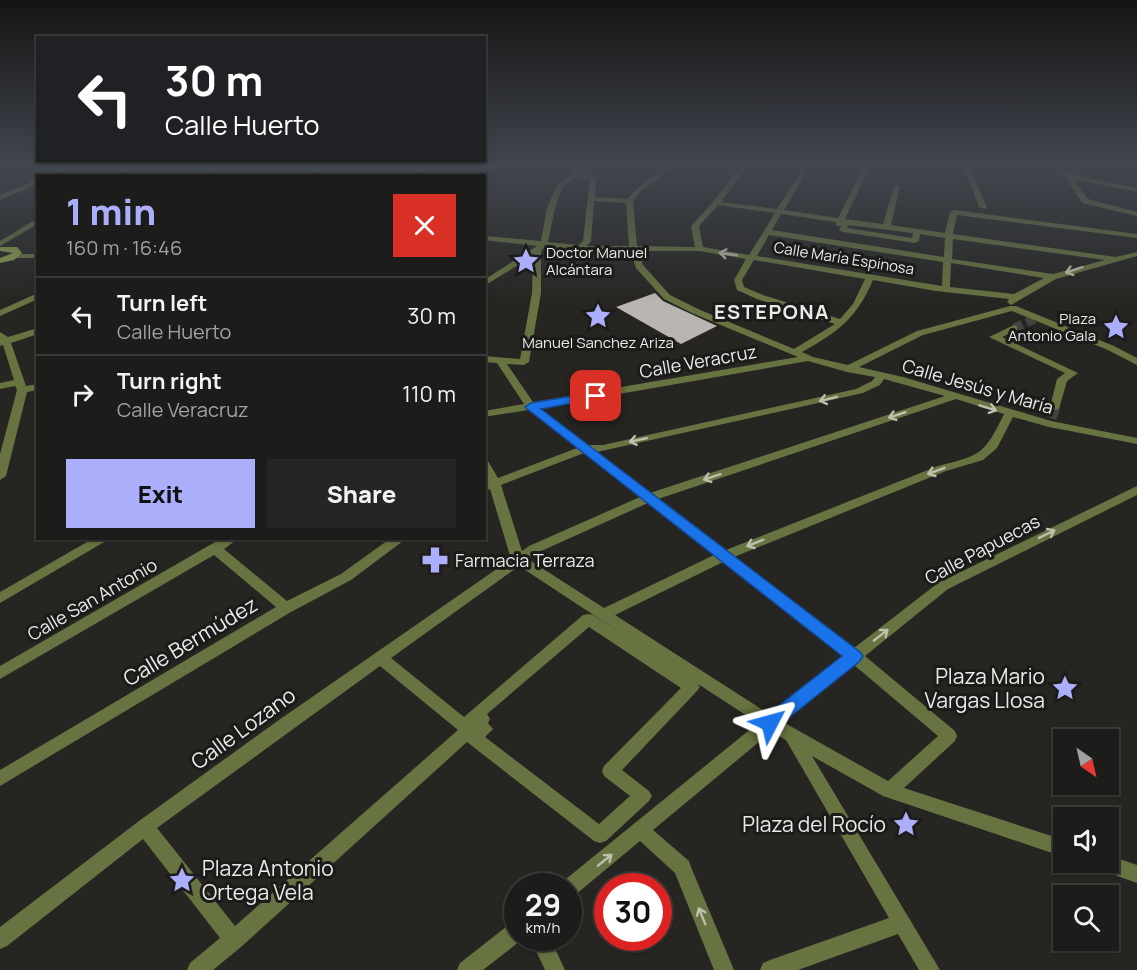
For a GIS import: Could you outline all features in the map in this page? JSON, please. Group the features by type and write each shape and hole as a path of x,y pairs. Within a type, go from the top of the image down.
{"street":[{"path":"486,359 524,362 535,301 538,263 550,211"},
{"path":"581,248 586,241 590,211"},
{"path":"630,211 633,248"},
{"path":"699,249 695,226 708,211"},
{"path":"780,211 738,280 740,288 760,297 842,323"},
{"path":"782,211 1113,259"},
{"path":"831,242 845,211"},
{"path":"887,225 891,211"},
{"path":"998,211 999,217"},
{"path":"946,289 949,234 954,212 1137,236"},
{"path":"0,244 36,221"},
{"path":"846,222 917,232 915,241 843,230 846,222"},
{"path":"768,232 1053,277"},
{"name":"Calle María Espinosa","path":"486,238 541,248 699,249 946,289 1014,297"},
{"path":"486,283 541,248"},
{"name":"Calle Jesús y María","path":"633,248 639,266 667,297 793,353 847,369 899,379 1009,414 1137,441"},
{"path":"0,249 17,250 18,253 15,256"},
{"path":"1137,254 1053,277 1014,297 1010,304 1013,308 1036,319 1111,348 1137,362"},
{"path":"0,261 15,256 36,256"},
{"path":"793,353 832,332 842,323 862,301 872,276"},
{"path":"0,313 36,297"},
{"path":"847,369 920,333 1013,308"},
{"path":"1014,328 993,337 1073,373 1062,379 1055,407"},
{"path":"0,476 21,386 2,340 36,332"},
{"name":"Calle Veracruz","path":"486,414 810,359"},
{"path":"500,360 531,407 854,656 949,736 889,791"},
{"path":"880,376 876,383 859,391 808,404 603,448 585,449 489,485 518,559 770,723 889,791 1053,845"},
{"path":"0,386 36,387"},
{"name":"Calle Lozano","path":"0,939 145,827 534,549 649,499 952,397"},
{"path":"605,614 724,556 942,468 979,460 994,448 1009,414"},
{"path":"0,434 12,431"},
{"name":"Calle Papuecas","path":"582,879 770,723 943,586 1137,490"},
{"path":"0,597 101,540"},
{"name":"Calle San Antonio","path":"0,673 230,540"},
{"name":"Calle Bermúdez","path":"0,779 286,608 346,577 398,540"},
{"path":"215,549 286,608"},
{"path":"380,657 472,727 485,729 473,737 600,835 643,796 610,771 692,687 588,619 471,719 472,727"},
{"path":"197,970 234,940 472,727 591,626"},
{"path":"791,735 930,970"},
{"path":"145,827 234,940"},
{"path":"642,831 682,867 724,970"},
{"path":"1119,868 1137,874"},
{"path":"770,970 902,923"},
{"path":"467,970 504,941"},
{"path":"546,951 555,970"}],"building":[{"path":"655,293 663,301 717,326 681,344 616,307"}],"tunnel":[{"path":"1014,328 1035,319"},
{"path":"1051,418 1055,407"}],"place":[{"name":"Doctor Manuel Alcántara","path":"526,261"},
{"name":"Manuel Sanchez Ariza","path":"598,316"},
{"name":"Plaza Antonio Gala","path":"1116,327"},
{"name":"Farmacia Terraza","path":"435,560"},
{"name":"Plaza Mario Vargas Llosa","path":"1065,688"},
{"name":"Plaza del Rocío","path":"906,824"},
{"name":"Plaza Antonio Ortega Vela","path":"182,880"}],"district":[{"name":"ESTEPONA","path":"772,311"}],"route":[{"path":"596,396 531,407 854,656 770,723"}]}
